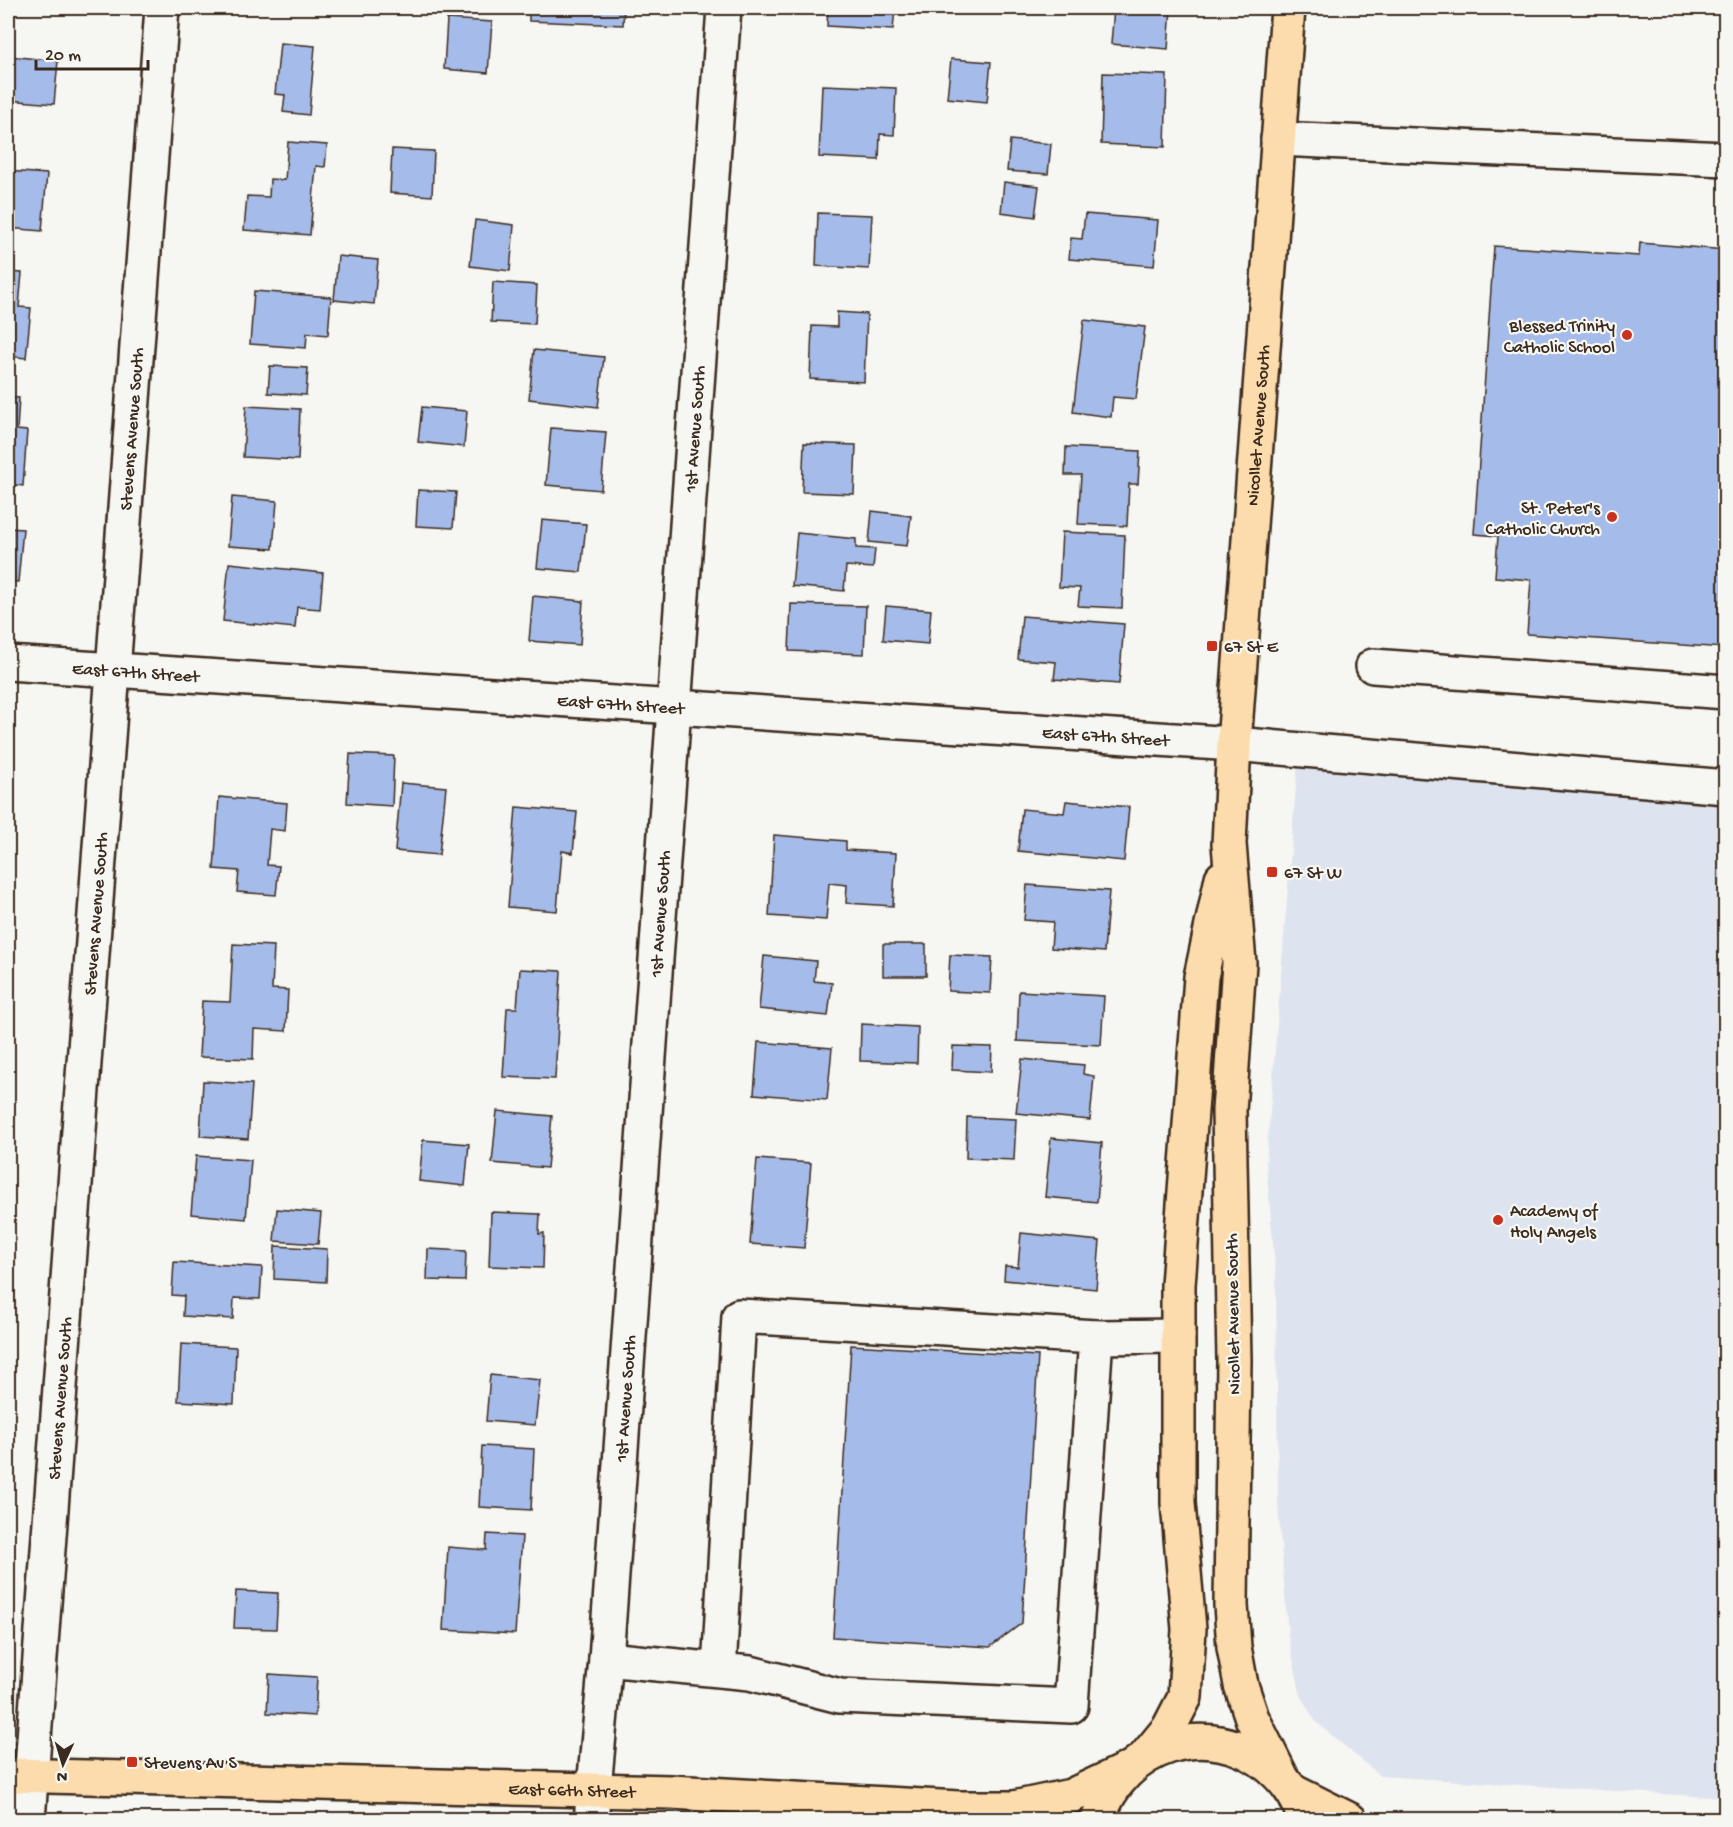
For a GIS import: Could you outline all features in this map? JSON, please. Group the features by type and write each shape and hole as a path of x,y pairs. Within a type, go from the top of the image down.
{"main road":[{"name":"Nicollet Avenue South","path":"1288,8 1234,744 1229,844 1239,963 1229,1111 1234,1360 1231,1605 1234,1647 1241,1685 1252,1718 1292,1796"},
{"name":"Nicollet Avenue South","path":"1098,1820 1113,1786 1169,1728 1185,1697 1189,1629 1178,1503 1178,1285 1201,977 1229,844"},
{"name":"East 66th Street","path":"19,1775 592,1805 753,1795 958,1808 1014,1808 1071,1796 1173,1744 1202,1741 1232,1745 1258,1757 1292,1796 1350,1820"}],"street":[{"name":"Stevens Avenue South","path":"28,1820 19,1775 112,670 162,8"},
{"name":"1st Avenue South","path":"592,1805 606,1659 676,707 724,8"},
{"path":"1278,139 1725,159"},
{"name":"East 67th Street","path":"8,663 1234,744 1725,787"},
{"path":"1373,666 1725,692"},
{"path":"719,1670 739,1316 1096,1337 1178,1336"},
{"path":"606,1659 750,1672 840,1696 1071,1706 1096,1337"}],"shaded area":[{"name":"Academy of Holy Angels","path":"1299,748 1725,776 1725,1798 1380,1776 1316,1722 1301,1697 1288,1635 1278,1505 1276,1277 1266,1163"}],"building":[{"path":"529,8 624,8 623,25 529,21"},
{"path":"828,8 895,8 893,30 827,26"},
{"path":"1114,8 1171,8 1168,49 1111,44"},
{"path":"447,19 492,22 488,73 444,69"},
{"path":"280,43 315,46 309,115 283,112 285,95 275,94"},
{"path":"8,56 58,61 54,104 8,100"},
{"path":"951,59 991,62 987,102 947,98"},
{"path":"1103,73 1167,75 1165,147 1101,144"},
{"path":"822,85 896,88 894,135 880,134 879,160 819,157"},
{"path":"1010,140 1051,144 1048,174 1007,171"},
{"path":"288,142 327,145 325,167 316,166 310,235 244,230 247,196 269,197 270,179 285,180"},
{"path":"392,149 434,151 432,196 390,193"},
{"path":"8,171 47,174 42,231 8,228"},
{"path":"1004,182 1039,186 1035,217 1001,212"},
{"path":"818,213 872,215 869,269 816,266"},
{"path":"1085,214 1158,220 1154,266 1069,259 1071,238 1082,239"},
{"path":"475,220 514,225 510,271 470,266"},
{"path":"1640,243 1726,250 1724,648 1527,634 1531,580 1495,577 1498,536 1474,534 1494,246 1639,256"},
{"path":"338,256 378,260 374,304 334,300"},
{"path":"8,272 22,273 19,307 31,308 26,358 8,356"},
{"path":"493,282 537,285 535,324 491,322"},
{"path":"254,291 331,297 328,335 307,333 306,348 250,344"},
{"path":"837,312 867,314 864,382 810,379 812,326 837,327"},
{"path":"1084,320 1145,327 1136,399 1113,397 1111,417 1073,412"},
{"path":"534,350 604,357 598,407 529,399"},
{"path":"270,366 308,368 306,395 268,393"},
{"path":"8,397 19,398 17,430 27,431 23,486 8,484"},
{"path":"246,406 300,409 298,460 243,457"},
{"path":"422,407 467,411 464,447 418,442"},
{"path":"551,428 606,432 601,490 546,485"},
{"path":"804,443 856,445 854,494 802,492"},
{"path":"1066,447 1140,451 1138,484 1129,484 1127,526 1078,524 1081,475 1065,475"},
{"path":"418,490 456,492 453,528 416,526"},
{"path":"232,497 277,501 273,549 228,546"},
{"path":"872,511 911,516 907,546 869,542"},
{"path":"542,520 586,524 581,572 537,568"},
{"path":"8,528 23,529 18,582 8,581"},
{"path":"1062,532 1125,535 1122,608 1078,606 1080,588 1059,587"},
{"path":"797,533 856,539 856,548 875,549 873,568 846,566 844,591 792,586"},
{"path":"229,563 323,573 320,609 297,607 295,628 223,621"},
{"path":"533,596 583,601 580,645 529,641"},
{"path":"791,604 866,606 864,654 789,651"},
{"path":"886,606 931,610 928,644 883,640"},
{"path":"1022,616 1124,624 1119,684 1054,679 1056,662 1018,659"},
{"path":"8,746 13,747 8,813"},
{"path":"350,754 394,756 392,806 347,803"},
{"path":"401,783 446,787 439,855 395,851"},
{"path":"219,797 287,803 285,831 270,829 267,865 279,866 276,895 237,892 239,871 214,869"},
{"path":"1066,801 1129,807 1124,861 1018,851 1022,809 1064,813"},
{"path":"516,807 577,812 573,853 562,851 557,911 508,907"},
{"path":"774,835 846,841 846,850 896,853 893,906 846,903 847,885 829,883 826,920 769,916"},
{"path":"1027,885 1109,891 1104,952 1051,948 1053,922 1024,920"},
{"path":"233,944 274,946 272,989 288,990 286,1031 254,1029 253,1059 199,1057 202,1001 230,1002"},
{"path":"883,944 926,944 926,976 883,976"},
{"path":"950,955 992,957 990,993 948,991"},
{"path":"764,956 816,961 814,981 832,983 828,1016 759,1009"},
{"path":"520,969 561,971 555,1079 503,1077 507,1008 517,1008"},
{"path":"1019,991 1104,996 1101,1045 1017,1041"},
{"path":"861,1024 918,1027 917,1063 860,1061"},
{"path":"758,1042 832,1048 827,1100 754,1094"},
{"path":"953,1046 992,1047 991,1072 952,1070"},
{"path":"1022,1059 1084,1065 1083,1074 1094,1076 1090,1120 1016,1113"},
{"path":"203,1081 252,1084 248,1139 200,1136"},
{"path":"497,1111 552,1116 547,1168 492,1163"},
{"path":"967,1117 1016,1119 1014,1160 966,1158"},
{"path":"1051,1138 1102,1143 1097,1202 1045,1197"},
{"path":"423,1140 469,1144 465,1186 419,1181"},
{"path":"196,1156 251,1160 246,1219 191,1214"},
{"path":"757,1159 811,1163 804,1248 750,1244"},
{"path":"277,1209 321,1213 318,1244 274,1241"},
{"path":"491,1212 540,1214 539,1234 544,1233 543,1268 489,1266"},
{"path":"1021,1233 1100,1241 1096,1289 1004,1280 1005,1266 1018,1267"},
{"path":"275,1246 327,1249 326,1282 274,1279"},
{"path":"428,1249 466,1251 465,1281 427,1280"},
{"path":"174,1262 262,1267 260,1299 234,1298 233,1319 183,1316 184,1296 172,1295"},
{"path":"181,1344 236,1347 234,1404 178,1401"},
{"path":"851,1345 1038,1356 1022,1623 990,1647 833,1637"},
{"path":"490,1375 540,1380 535,1425 486,1421"},
{"path":"482,1446 534,1449 531,1510 479,1507"},
{"path":"487,1534 522,1536 515,1634 443,1630 448,1547 486,1550"},
{"path":"236,1591 278,1593 276,1629 234,1628"},
{"path":"269,1674 317,1677 315,1716 267,1713"}],"place":[{"name":"Blessed Trinity Catholic School","path":"1627,335"},
{"name":"St. Peter's Catholic Church","path":"1612,517"},
{"name":"67 St E","path":"1212,646"},
{"name":"67 St W","path":"1272,872"},
{"name":"Academy of Holy Angels","path":"1498,1220"},
{"name":"Stevens Av S","path":"132,1762"}]}
